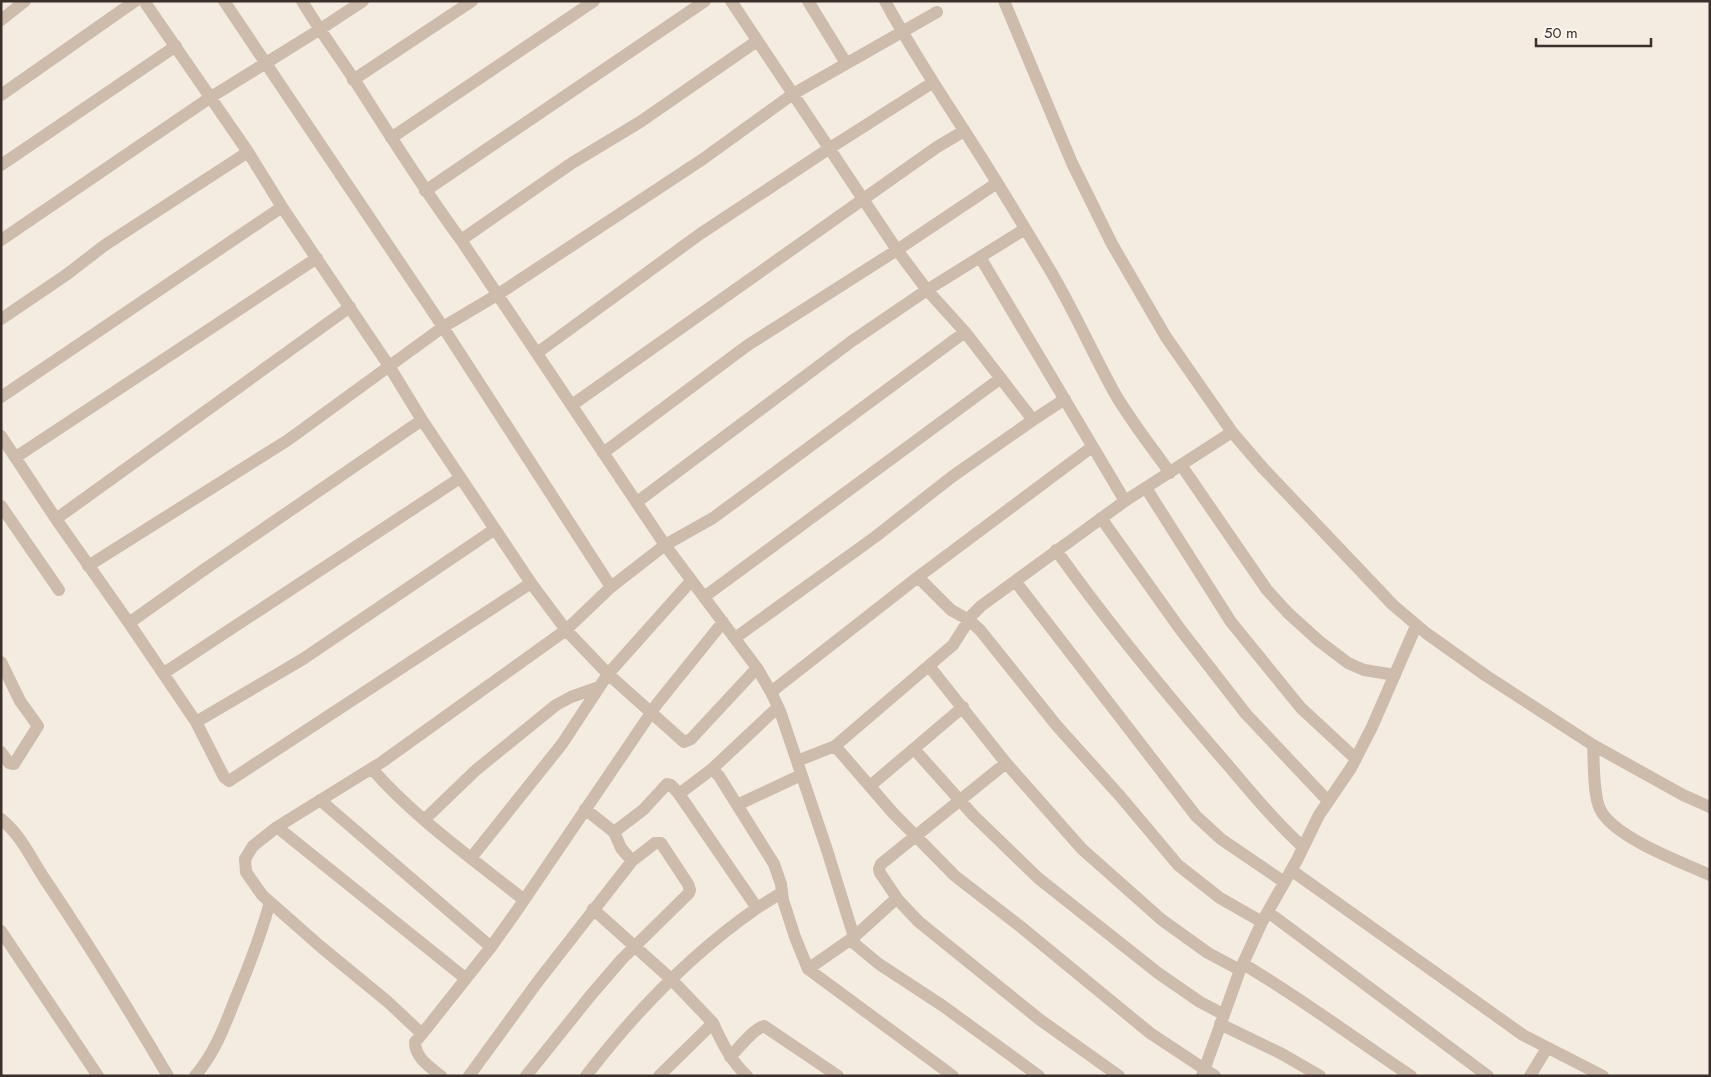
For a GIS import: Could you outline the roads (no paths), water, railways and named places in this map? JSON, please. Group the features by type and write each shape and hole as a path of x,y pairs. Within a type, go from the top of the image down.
{"street":[{"path":"1,20 25,1"},
{"path":"1,95 135,1"},
{"path":"144,1 248,152 282,207 389,366 422,420 530,583 566,630 608,674 684,742 757,668"},
{"path":"224,1 443,327 611,587"},
{"path":"302,1 425,191 461,240 665,545 757,668 778,707 797,761 828,850 852,939 879,964 943,1006 1039,1076"},
{"path":"1,240 210,97 363,1"},
{"path":"354,80 472,1"},
{"path":"391,138 594,1"},
{"path":"425,191 705,1"},
{"path":"731,1 897,250 927,290 965,332 1033,420"},
{"path":"808,1 846,63"},
{"path":"884,1 932,83 997,183 1063,292 1114,392 1128,415 1170,472"},
{"path":"1004,1 1072,163 1112,244 1166,337 1232,432 1335,545 1392,605 1416,626 1485,675 1593,745 1683,795 1710,806"},
{"path":"88,566 288,440 443,327 497,295 703,159 793,94 937,12"},
{"path":"461,240 572,163 640,122 757,41"},
{"path":"1,165 176,46"},
{"path":"537,353 692,240 932,83"},
{"path":"572,405 938,147 964,131"},
{"path":"1,319 66,275 105,245 248,152"},
{"path":"603,453 748,346 997,183"},
{"path":"1,397 146,301 282,207"},
{"path":"637,502 852,341 927,290 1025,229"},
{"path":"980,256 1124,502"},
{"path":"16,457 317,258"},
{"path":"56,519 350,307"},
{"path":"422,1034 388,1002 270,902 251,881 246,872 245,859 253,846 277,827 372,769 566,630 611,587 665,545 713,518 965,332"},
{"path":"704,597 1001,378"},
{"path":"735,638 875,538 953,476 1065,399"},
{"path":"129,623 422,420"},
{"path":"797,761 835,746 956,642 980,606 1124,502 1232,432"},
{"path":"1,436 88,566 164,673 196,722 227,781 230,781 530,583"},
{"path":"771,692 918,577 1092,448"},
{"path":"1181,465 1267,590 1295,620 1348,663 1364,670 1395,675"},
{"path":"164,673 460,478"},
{"path":"1146,488 1231,622 1301,708 1356,759"},
{"path":"1,506 59,590"},
{"path":"1101,518 1180,629 1246,714 1328,801"},
{"path":"196,722 303,659 495,529"},
{"path":"1056,550 1107,620 1245,787 1286,832 1303,847"},
{"path":"918,577 951,610 969,620 980,630 1057,726 1136,813 1178,866 1220,898 1265,917 1488,1076"},
{"path":"472,858 566,739 608,674 691,581"},
{"path":"1015,581 1196,816 1221,839 1284,882"},
{"path":"441,1076 428,1065 416,1050 414,1042 491,947 651,712 723,622"},
{"path":"835,746 941,864 972,891 1020,927 1150,1033 1207,1074 1222,1019 1242,967 1265,917 1328,801 1356,759 1376,719 1416,626"},
{"path":"1,662 20,701 38,726 14,764 9,763 1,752"},
{"path":"929,666 1006,763 1076,844 1148,910 1208,953 1242,967 1283,988 1411,1076"},
{"path":"424,820 476,770 556,705 571,697 599,687"},
{"path":"679,794 712,769 778,707"},
{"path":"870,786 963,707"},
{"path":"1593,745 1599,808 1609,823 1623,833 1652,848 1710,875"},
{"path":"914,749 960,800 1021,862 1064,900 1222,1019 1320,1076"},
{"path":"1006,763 880,866 880,873 897,898 919,922 1039,1019 1119,1076"},
{"path":"372,769 388,787 424,820 524,900"},
{"path":"712,769 774,864 795,937 808,969 954,1076"},
{"path":"737,805 801,775"},
{"path":"614,832 643,810 666,784 672,785 757,908"},
{"path":"320,800 491,947"},
{"path":"586,808 614,832 621,848 632,861"},
{"path":"1,819 20,837 36,866 100,963 168,1076"},
{"path":"277,827 465,978"},
{"path":"469,1076 632,861 656,843 661,843 690,890 591,994 526,1076"},
{"path":"1291,870 1523,1035 1603,1076"},
{"path":"586,1076 647,1002 671,979 735,925 781,893"},
{"path":"808,969 852,939 897,898"},
{"path":"195,1076 205,1064 224,1026 259,940 270,902"},
{"path":"594,909 671,979 713,1023 736,1069"},
{"path":"1,931 98,1076"},
{"path":"659,1076 713,1023"},
{"path":"736,1069 754,1032 760,1026 764,1026 838,1076"},
{"path":"1530,1076 1547,1048"}]}
